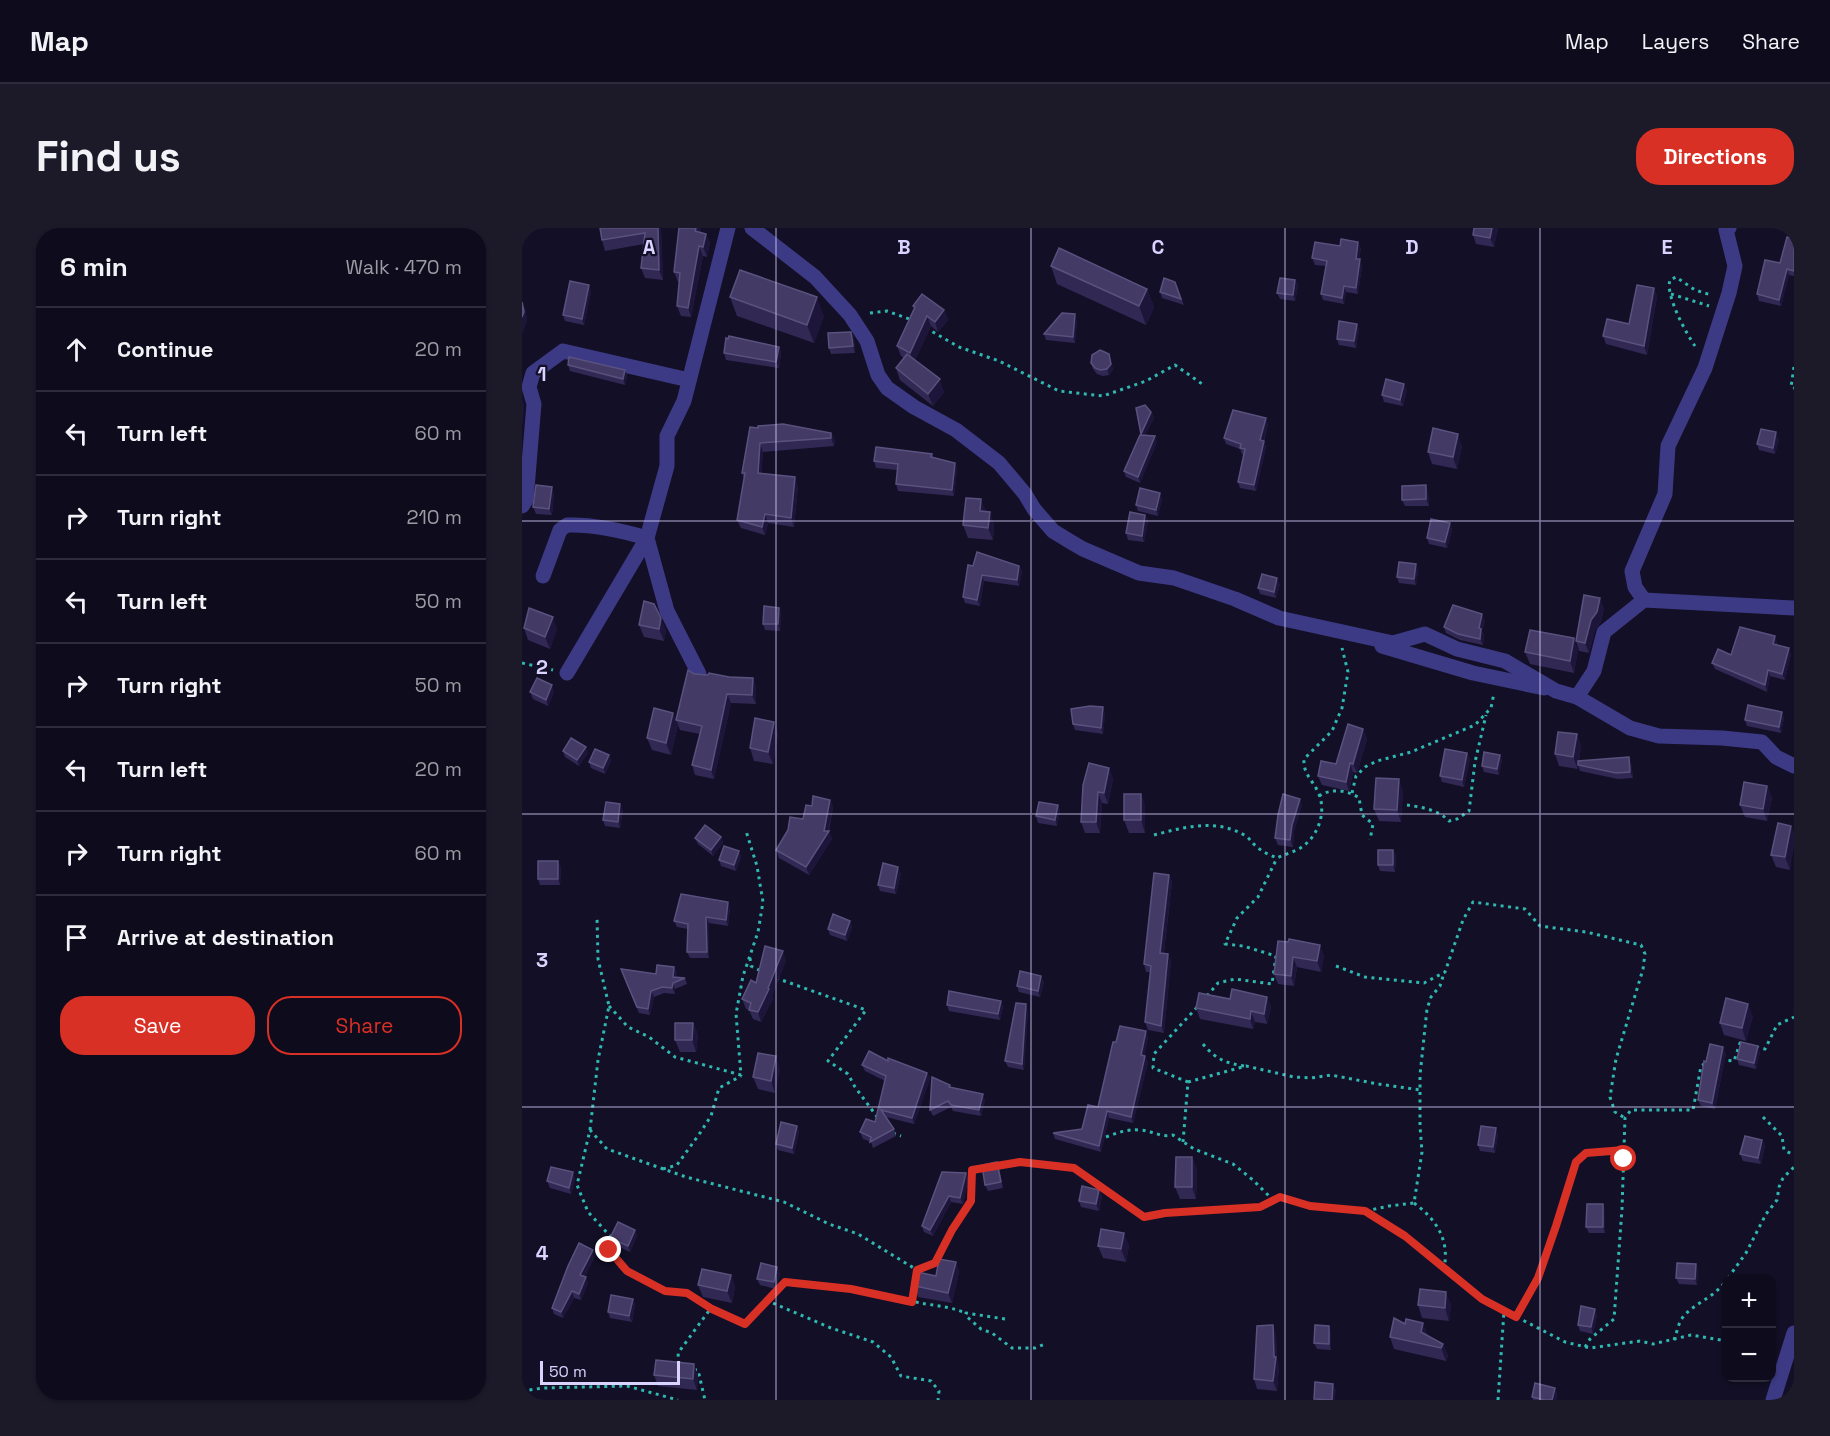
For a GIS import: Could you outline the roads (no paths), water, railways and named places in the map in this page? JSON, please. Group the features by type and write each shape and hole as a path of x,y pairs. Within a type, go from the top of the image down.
{"street":[{"path":"567,673 646,538 667,466 667,435 684,401 728,228"},
{"path":"752,228 815,277 850,315 867,340 878,375 887,388 914,407 956,430 999,463 1053,531 1083,549 1138,573 1174,578 1279,618 1393,643 1425,634 1457,649 1505,661 1556,691"},
{"path":"1644,600 1635,587 1632,571 1665,494 1668,446 1707,363 1724,305 1735,266 1726,230 1729,228"},
{"path":"522,506 526,500 534,404 529,387 533,373 562,351 689,380"},
{"path":"543,576 560,531 567,525 580,524 616,529 646,538"},
{"path":"646,538 667,611 699,674"},
{"path":"1577,697 1594,671 1604,632 1644,600 1794,608"},
{"path":"1335,630 1433,663 1577,697 1630,728 1659,736 1761,742 1776,757 1794,766"},
{"path":"1773,1400 1794,1333"}]}
